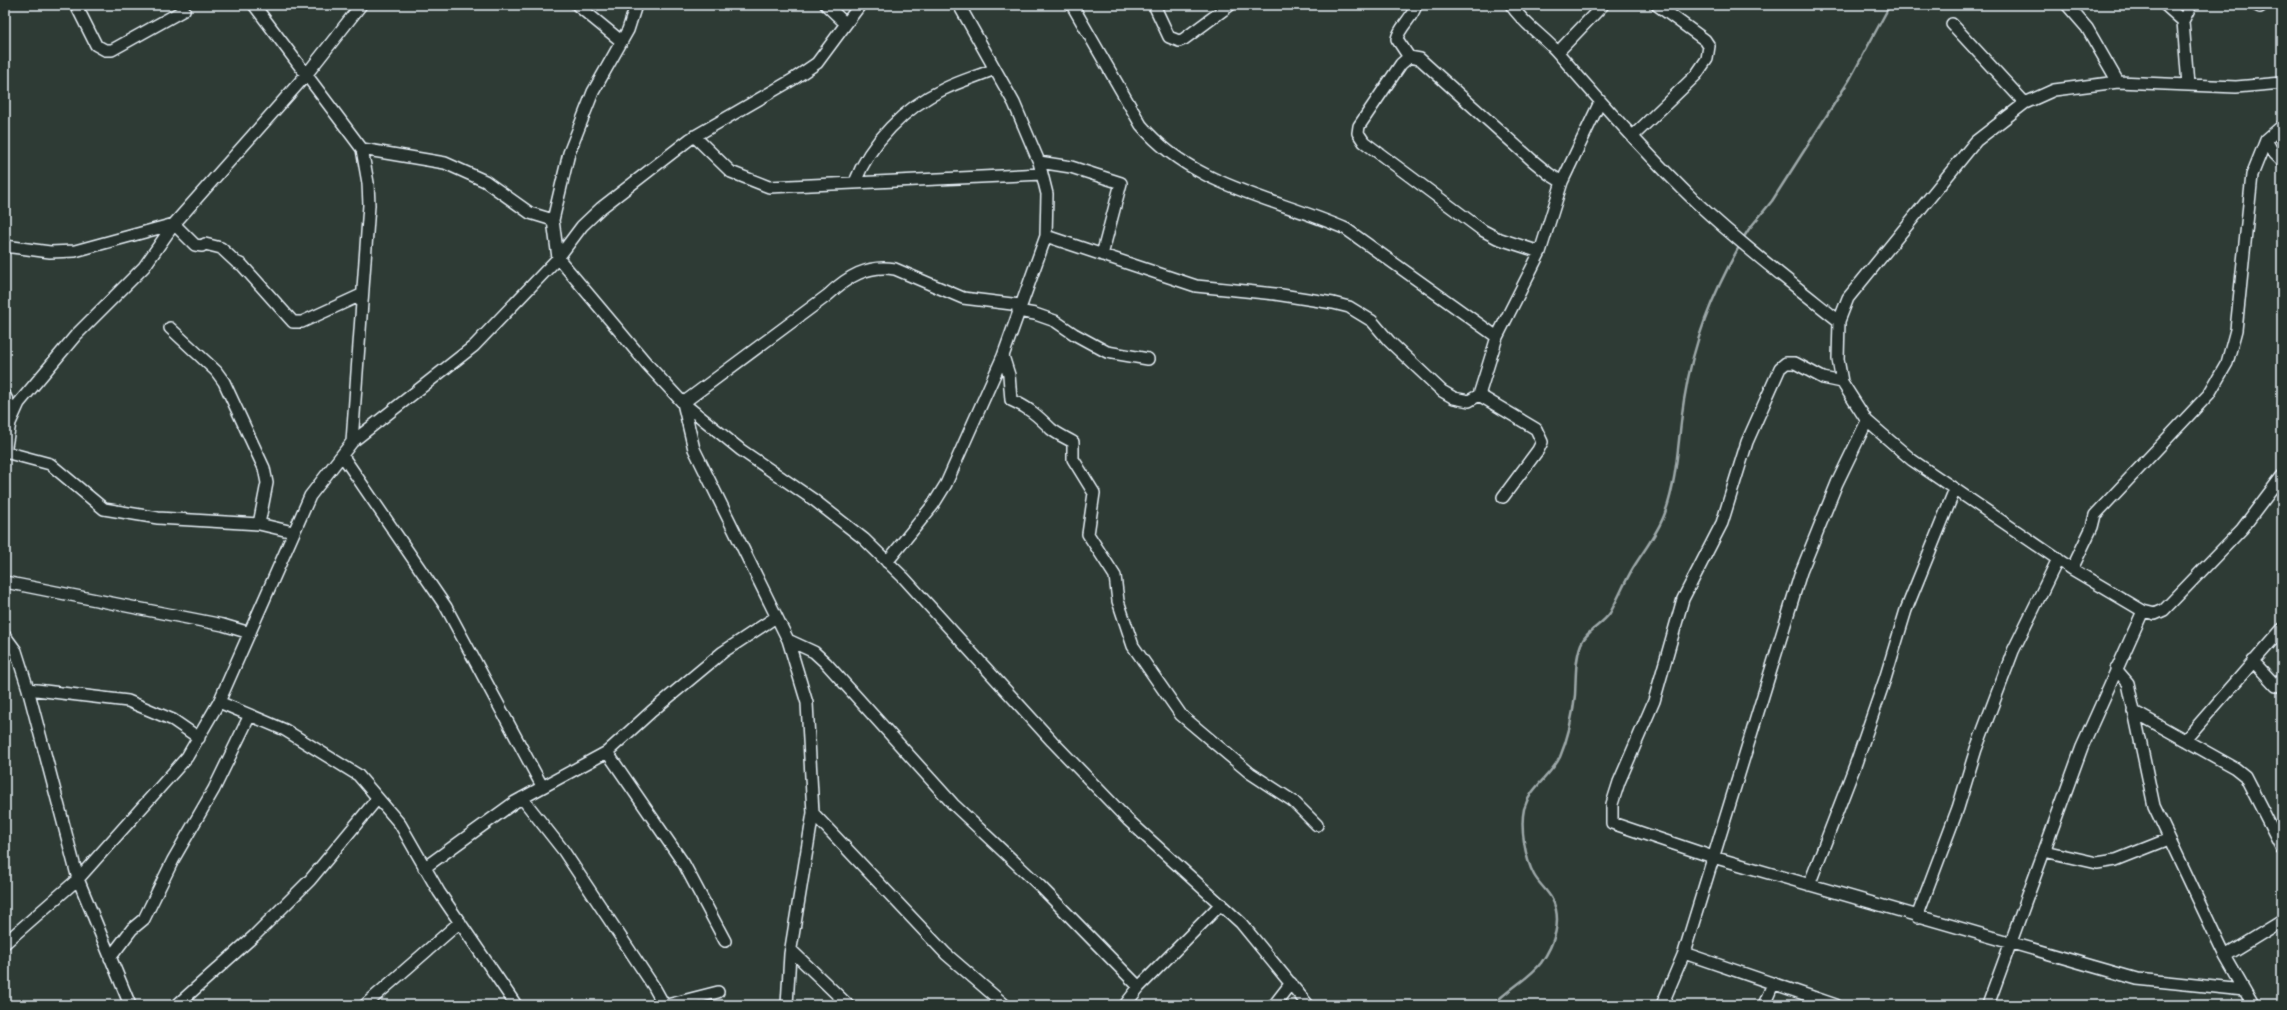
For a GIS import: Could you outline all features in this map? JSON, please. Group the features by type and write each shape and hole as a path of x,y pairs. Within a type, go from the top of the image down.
{"street":[{"path":"76,5 96,46 105,50 112,50 184,10"},
{"path":"254,5 362,150 368,183 369,205 361,295 352,442"},
{"path":"293,532 260,524 158,518 104,508 50,464 5,452 10,423 20,403 76,335 144,267 174,224 306,75 362,5"},
{"path":"578,5 621,41"},
{"path":"636,5 628,30 586,108 567,161 553,220 558,258 647,364 683,403 741,450 814,500 864,539 1052,741 1128,820 1241,923 1308,1005"},
{"path":"826,5 845,23"},
{"path":"5,943 78,879 187,757 219,702 310,496 352,442 474,346 558,258 582,226 602,208 694,136 792,80 817,63 845,23 860,5"},
{"path":"1072,5 1141,125 1154,140 1203,173 1246,194 1325,219 1346,229 1497,337"},
{"path":"1154,5 1169,37 1179,41 1184,39 1230,5"},
{"path":"1416,5 1414,14 1398,34 1397,39 1409,57 1420,59 1532,160 1549,174 1562,182"},
{"path":"1511,5 1520,19 1558,52 1600,102 1712,216 1753,253 1839,321"},
{"path":"1558,52 1603,5"},
{"path":"1633,136 1696,75 1707,59 1709,46 1705,40 1656,5"},
{"path":"2067,5 2087,28 2118,82"},
{"path":"2165,5 2183,21"},
{"path":"2188,85 2183,21 2191,5"},
{"path":"2256,5 2260,7 2263,5"},
{"path":"887,562 933,505 946,484 1003,356 1046,236 1047,194 1039,162 1014,103 963,6"},
{"path":"1952,24 2025,103"},
{"path":"1409,57 1401,64 1363,119 1358,133 1360,139 1482,230 1497,238 1540,252"},
{"path":"855,182 862,163 878,142 910,111 944,89 995,69"},
{"path":"2282,83 2256,86 2118,82 2054,90 2025,103 1976,141 1852,292 1839,321 1838,359 1842,382 1867,421 1912,460 2072,569 2143,611 2155,614 2164,610 2242,529 2282,476"},
{"path":"1046,236 1102,256 1196,286 1275,294 1333,302 1348,307 1372,321 1388,341 1442,391 1454,398 1464,401 1474,399 1479,394 1497,337 1540,252 1562,182 1600,102"},
{"path":"2072,569 2092,527 2095,515 2209,394 2227,363 2236,330 2252,176 2266,140 2282,126"},
{"path":"694,136 731,172 769,187 1042,174"},
{"path":"2266,140 2272,151 2282,161"},
{"path":"362,150 445,163 485,181 530,213 553,220"},
{"path":"1039,162 1071,167 1121,183 1102,256"},
{"path":"5,246 50,252 75,251 174,224"},
{"path":"174,224 196,245 202,246 205,244 221,248 236,262 242,264 293,322 302,322 361,295"},
{"path":"683,403 810,309 845,279 870,270 886,267 895,269 963,298 1019,308 1055,321 1074,334 1107,352 1148,359"},
{"path":"170,328 216,371 224,382 264,468 267,483 260,524"},
{"path":"1003,356 1009,375 1011,400 1044,420 1052,429 1072,442 1073,459 1094,493 1088,534 1116,576 1118,601 1133,646 1182,715 1250,774 1293,801 1317,825"},
{"path":"1842,382 1823,378 1795,363 1786,363 1780,368 1746,442 1722,523 1684,599 1654,701 1619,782 1612,804 1612,823 1713,857 1917,917 2137,979 2244,990"},
{"path":"1479,394 1536,429 1542,442 1538,450 1503,497"},
{"path":"5,396 14,414"},
{"path":"683,403 694,448 788,640 807,703 813,813 791,950 787,1005"},
{"path":"1662,1005 1684,953 1801,572 1837,483 1867,421"},
{"path":"342,455 446,607 542,786"},
{"path":"1809,885 1856,763 1885,679 1906,610 1955,488"},
{"path":"1917,917 1958,808 1976,749 2015,645 2058,559"},
{"path":"5,582 223,625 250,633"},
{"path":"1988,1005 2082,747 2143,611"},
{"path":"424,868 522,798 542,786 581,768 607,752 652,711 723,652 776,617"},
{"path":"2186,740 2282,629"},
{"path":"5,636 16,651 28,689 78,879 130,1005"},
{"path":"788,640 814,652 826,663 953,804 1040,886 1139,987"},
{"path":"2253,661 2276,686 2282,680"},
{"path":"2116,669 2128,683 2154,806 2226,956 2253,1005"},
{"path":"28,689 128,701 173,720 199,738"},
{"path":"219,702 285,730 358,775 400,824 424,868 516,1005"},
{"path":"2133,711 2235,768 2245,776 2278,828 2282,848"},
{"path":"110,958 132,929 144,919 173,860 214,789 250,715"},
{"path":"607,752 684,864 725,941"},
{"path":"522,798 563,850 654,986 665,1005 718,992"},
{"path":"177,1005 254,936 310,880 378,799"},
{"path":"813,813 946,954 1005,1005"},
{"path":"2044,851 2097,863 2116,860 2169,839"},
{"path":"1125,1005 1139,987 1221,904"},
{"path":"2226,956 2282,921"},
{"path":"365,1005 460,922"},
{"path":"791,950 848,1005"},
{"path":"1684,953 1836,1005"},
{"path":"1274,1005 1291,983"},
{"path":"1764,1005 1773,984"}],"waterway":[{"path":"1742,240 1772,201 1850,79 1890,5"},
{"path":"1493,1005 1536,969 1546,956 1556,932 1557,915 1552,899 1534,875 1528,860 1523,834 1524,809 1531,794 1556,764 1563,750 1573,710 1577,663 1579,650 1583,639 1610,613 1637,561 1655,534 1665,513 1673,485 1684,400 1698,339 1712,301 1740,245"}]}
